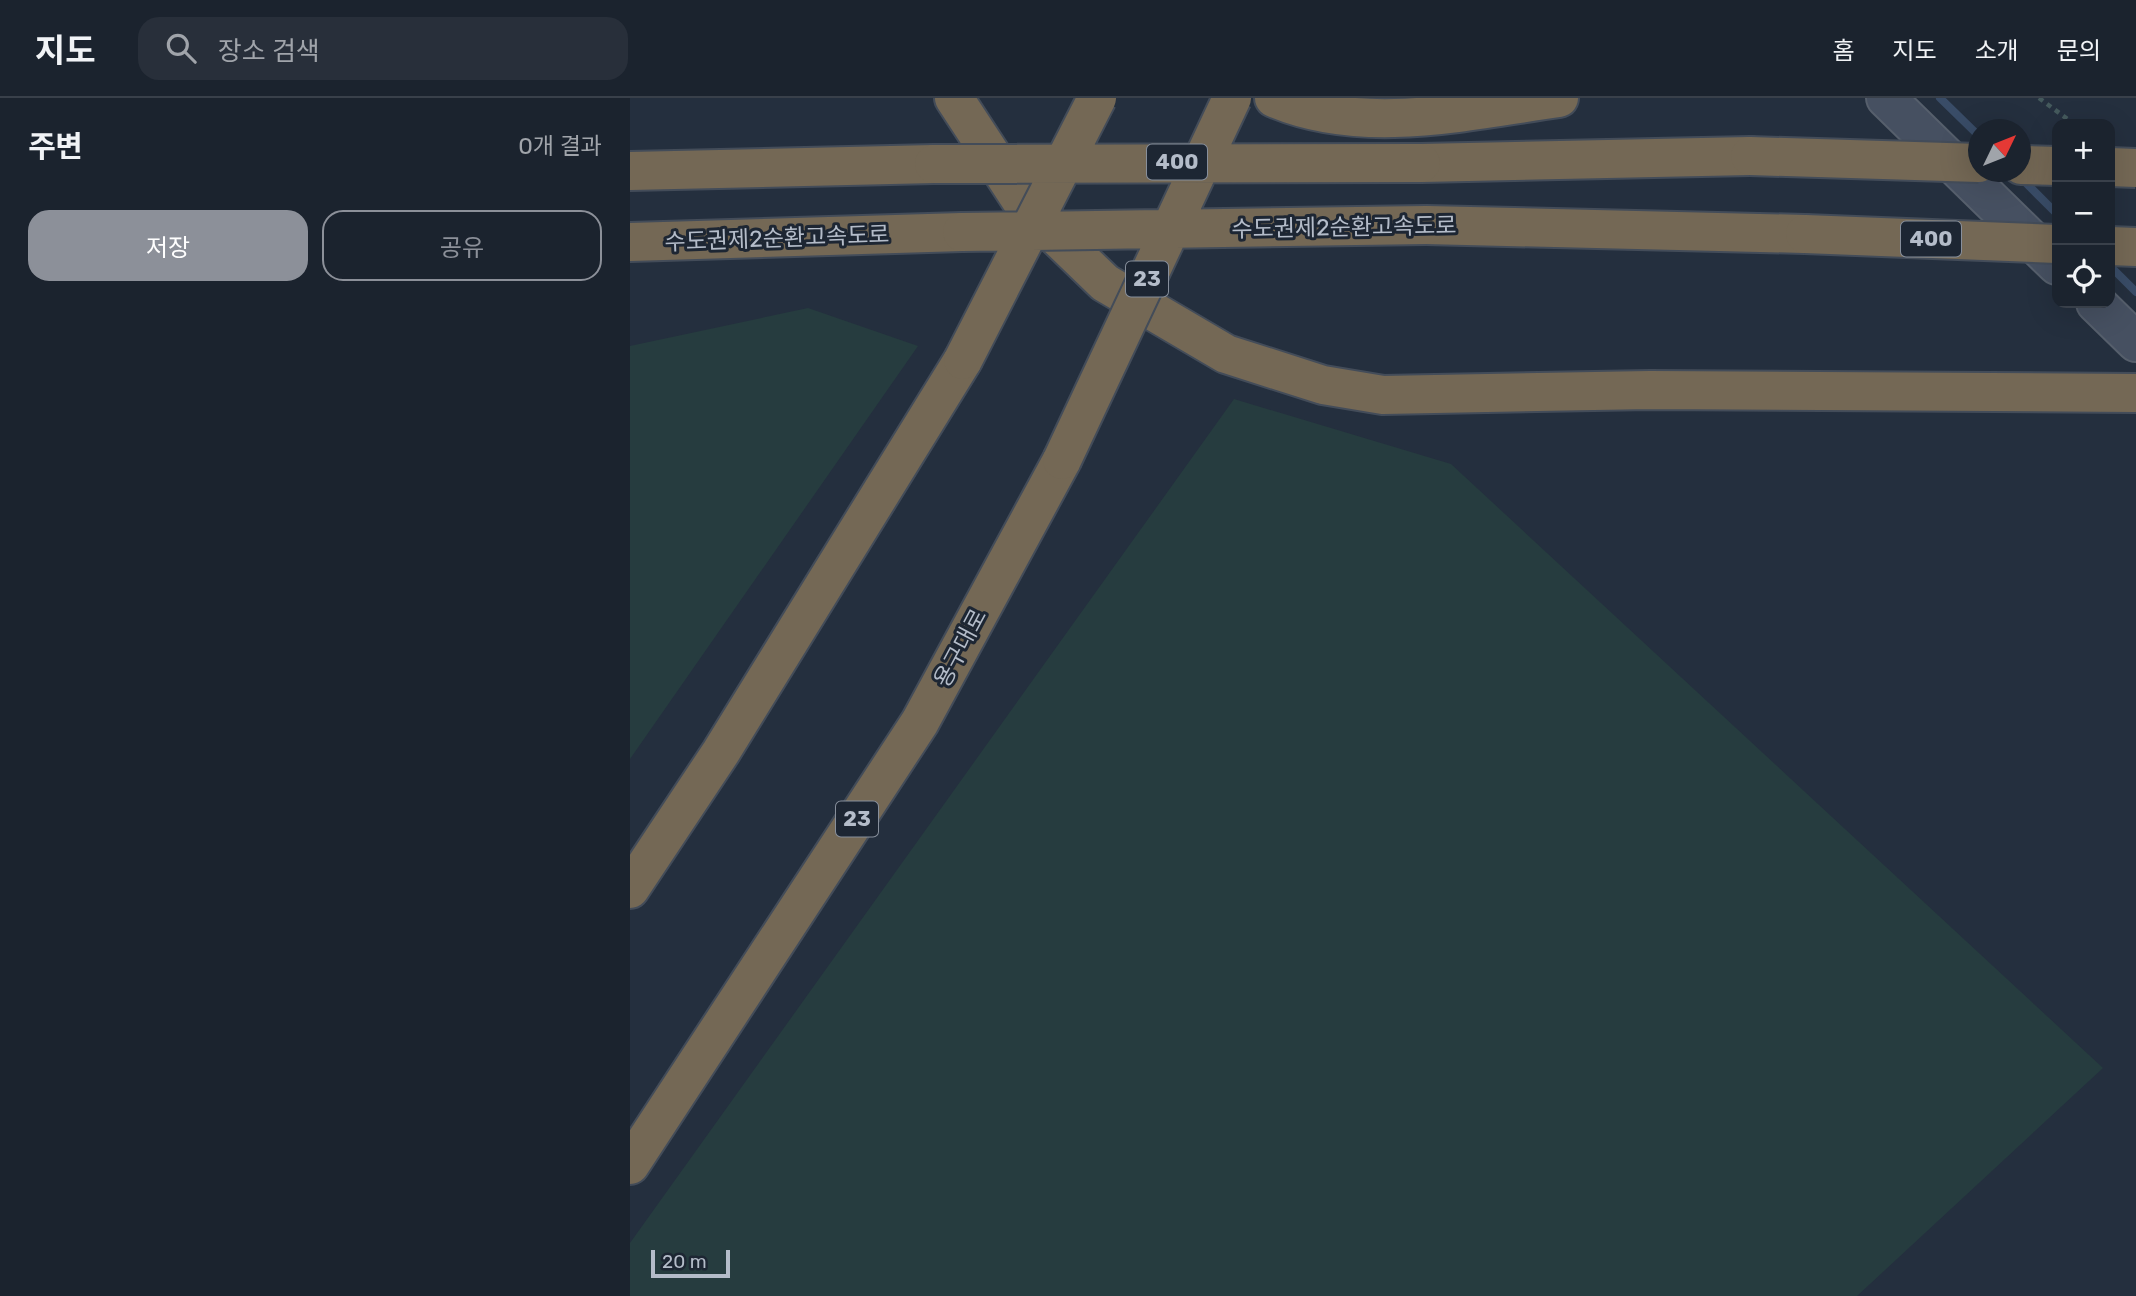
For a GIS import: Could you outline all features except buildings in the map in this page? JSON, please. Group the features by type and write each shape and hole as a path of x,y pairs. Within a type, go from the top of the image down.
{"highway":[{"path":"954,98 1024,205 1105,283 1226,354 1323,385 1383,395 1650,390 2134,393"},
{"path":"630,889 720,752 963,360 1097,98"},
{"name":"용구대로","path":"630,1165 920,722 1062,460 1233,98"},
{"path":"1274,98 1303,111 1403,117 1559,98"},
{"name":"400","path":"630,171 934,164 1421,163 1751,156 1968,163"},
{"path":"2031,165 2052,166"},
{"path":"2115,167 2136,168"},
{"name":"수도권제2순환고속도로","path":"630,242 962,232 1426,225 1805,234 2052,244"},
{"path":"2115,246 2136,247"}],"street":[{"path":"1886,98 2052,260"},
{"path":"2101,308 2136,342"}],"path":[{"path":"2039,98 2067,119"}],"green space":[{"path":"808,308 918,346 630,759 630,346"},
{"path":"1234,399 1451,464 2103,1068 1857,1296 630,1296 630,1243"}],"waterway":[{"path":"1940,98 1968,125"},
{"path":"2025,182 2052,209"},
{"path":"2115,271 2136,292"}]}
